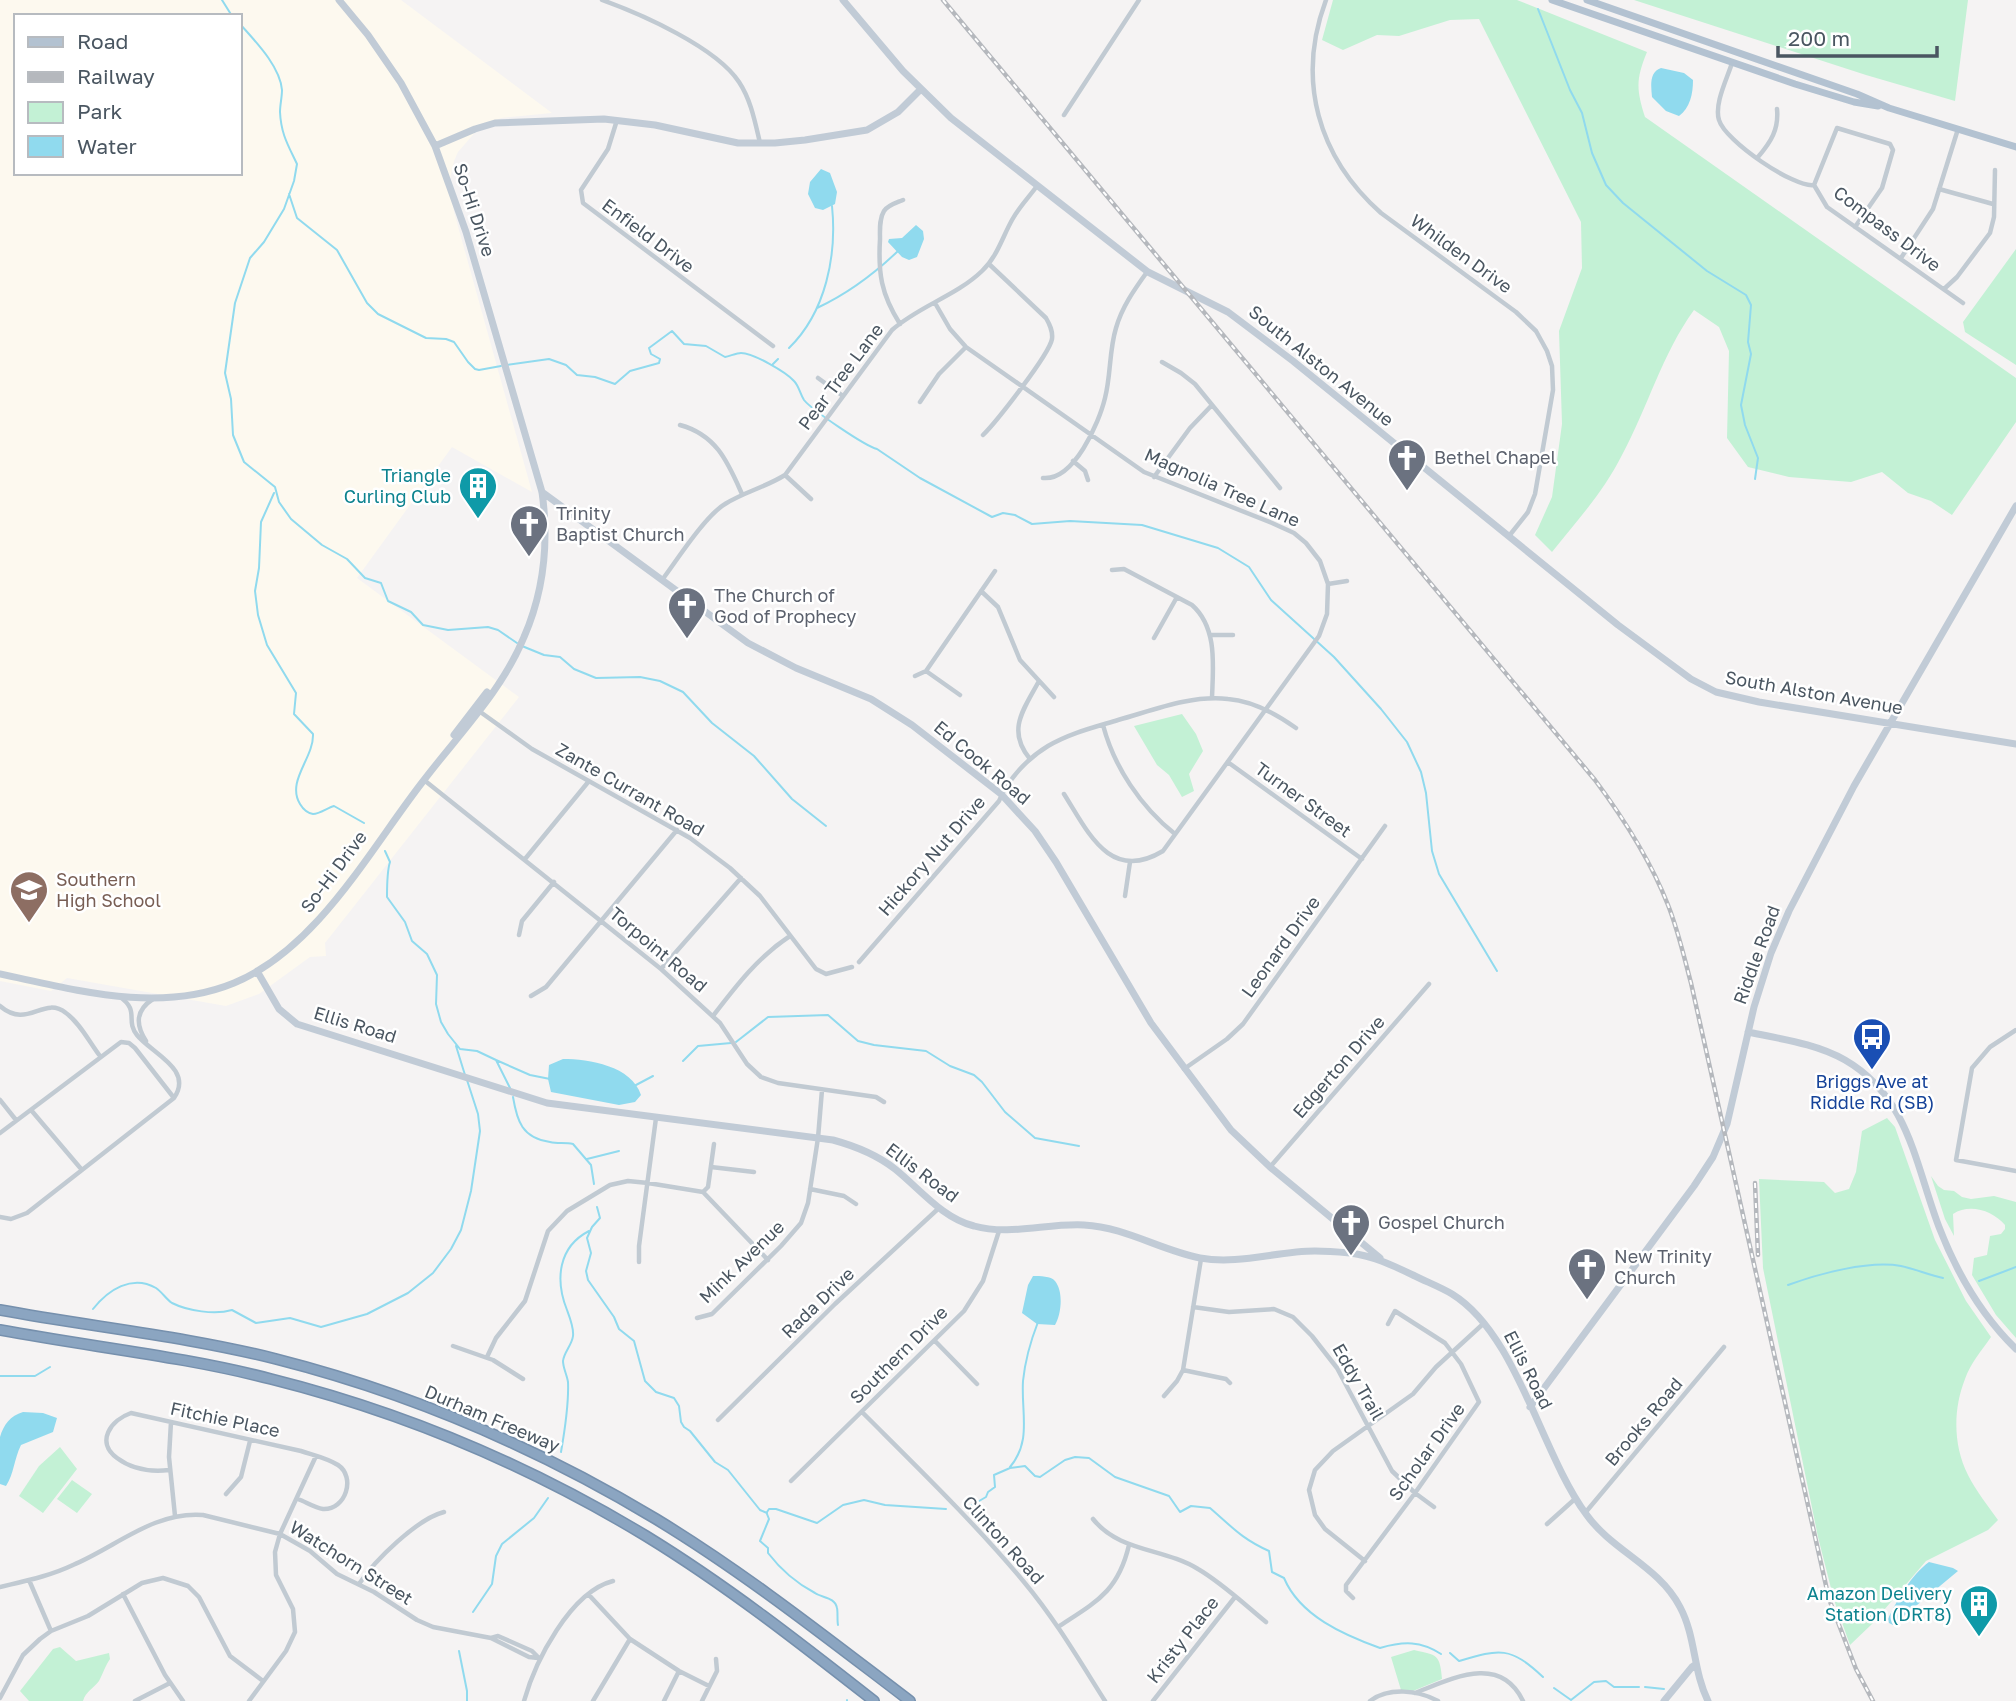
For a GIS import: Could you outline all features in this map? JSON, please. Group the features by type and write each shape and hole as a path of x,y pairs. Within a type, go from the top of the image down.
{"highway":[{"name":"Durham Freeway","path":"0,1308 181,1339 278,1360 391,1394 500,1437 606,1490 682,1535 755,1585 910,1701"},
{"name":"Durham Freeway","path":"0,1331 158,1355 244,1372 356,1404 465,1444 553,1485 655,1542 743,1601 874,1701"}],"main road":[{"path":"1552,0 1732,63 1854,102 1889,108"},
{"path":"1587,0 1605,3 1889,108 2016,147"}],"street":[{"path":"340,0 401,83 435,146"},
{"path":"602,0 667,27 729,68 746,94 760,144"},
{"name":"South Alston Avenue","path":"843,0 920,89 951,118 1148,272 1228,312 1650,650 1701,685 1720,693 1759,702 2016,744"},
{"path":"1064,115 1139,0"},
{"name":"Whilden Drive","path":"1326,0 1314,46 1313,88 1324,134 1340,166 1360,193 1381,213 1528,322 1547,351 1552,366 1553,390 1535,494 1528,512 1509,536"},
{"path":"1732,63 1717,118 1728,136 1794,181 1806,186 1814,185"},
{"name":"So-Hi Drive","path":"257,971 288,950 318,920 479,711 517,653 535,611 545,565 545,513 542,492 462,220 435,146 495,123 617,120 655,125 724,141 760,144 832,137 867,130 898,112 920,89"},
{"path":"1758,157 1768,146 1779,124 1777,109"},
{"name":"Enfield Drive","path":"617,120 608,149 581,190 583,203 773,346"},
{"name":"Compass Drive","path":"1856,227 1882,188 1894,150 1890,144 1837,128 1814,185 1827,207 1963,303"},
{"path":"1901,259 1933,209 1958,129"},
{"path":"1944,289 1957,277 1990,233 1994,217 1995,170"},
{"name":"Pear Tree Lane","path":"661,580 722,505 742,494 770,485 785,475 884,339 900,324 968,283 989,264 1019,208 1037,186"},
{"path":"1939,189 1993,204"},
{"path":"900,324 888,305 879,274 879,248 880,222 884,212 892,204 903,200"},
{"path":"983,435 995,423 1052,342 1052,330 1046,318 989,264"},
{"path":"1043,478 1062,474 1090,436 1106,396 1110,353 1119,317 1130,295 1148,272"},
{"name":"Magnolia Tree Lane","path":"935,303 950,330 966,347 1090,436 1154,477 1294,533 1320,561 1328,584 1327,614 1320,636 1264,709 1229,763 1163,851 1153,857 1130,862"},
{"path":"920,402 939,374 966,347"},
{"path":"1161,362 1195,384 1280,488"},
{"path":"818,378 843,396"},
{"path":"1154,477 1190,428 1212,405"},
{"path":"680,425 717,447 725,457 742,494"},
{"path":"1073,461 1085,471 1088,480"},
{"path":"785,475 811,499"},
{"name":"Ed Cook Road","path":"542,492 755,647 805,672 862,695 898,716 1002,794 1035,831 1151,1023 1231,1130 1270,1167 1383,1261"},
{"name":"Riddle Road","path":"1530,1407 1713,1157 1731,1110 1766,966 1789,911 1828,834 2016,506"},
{"path":"1112,570 1124,569 1201,613 1210,635 1212,698"},
{"path":"915,676 926,671 995,571"},
{"path":"1328,584 1347,581"},
{"path":"981,591 998,607 1020,660 1054,697"},
{"path":"1154,638 1177,597"},
{"path":"1210,635 1233,635"},
{"name":"So-Hi Drive","path":"424,780 464,720 517,653"},
{"path":"926,671 960,695"},
{"path":"1030,759 1021,746 1018,724 1039,681"},
{"name":"Hickory Nut Drive","path":"859,961 999,801 1030,759 1049,746 1104,725 1173,704 1212,698 1244,701 1264,709 1296,728"},
{"name":"Zante Currant Road","path":"479,711 519,741 690,838 741,878 760,897 816,969 826,974 852,967"},
{"path":"1104,725 1115,759 1124,773 1148,807 1175,834"},
{"name":"Turner Street","path":"1229,763 1362,859"},
{"name":"Torpoint Road","path":"424,780 661,969 713,1016 731,1037 747,1064 761,1077 778,1083 876,1097 884,1102"},
{"path":"525,859 589,781"},
{"path":"1064,794 1096,843 1106,853 1130,862 1125,896"},
{"name":"Leonard Drive","path":"1184,1069 1227,1040 1243,1024 1385,826"},
{"path":"531,996 546,988 677,830"},
{"path":"661,969 741,878"},
{"path":"519,935 522,921 554,883"},
{"path":"713,1016 738,981 774,946 790,936"},
{"path":"0,974 118,996 153,999 180,998 217,989 257,971"},
{"name":"Ellis Road","path":"257,971 279,1009 297,1024 547,1103 818,1138 856,1146 880,1159 939,1208 972,1226 999,1231 1085,1225 1118,1230 1201,1258 1232,1260 1314,1251 1353,1254 1383,1261 1453,1295 1484,1324 1505,1354 1585,1513 1596,1527 1653,1573 1675,1597 1688,1625 1695,1665 1708,1701"},
{"name":"Edgerton Drive","path":"1270,1167 1429,984"},
{"path":"0,1217 11,1219 27,1213 174,1098 179,1084 176,1069 135,1033 131,1007 118,996"},
{"path":"149,1044 141,1032 138,1019 141,1008 153,999"},
{"path":"0,1006 16,1016 47,1007 65,1012 100,1056"},
{"path":"2016,1030 1990,1047 1972,1068 1956,1160 2016,1171"},
{"path":"1748,1032 1808,1045 1830,1053 1859,1069 1883,1091 1907,1130 1936,1218 1954,1259 1984,1310 2016,1349"},
{"path":"0,1133 117,1043 129,1043 174,1098"},
{"name":"Mink Avenue","path":"697,1318 712,1314 768,1260 801,1223 806,1213 810,1189 822,1090"},
{"path":"0,1100 16,1120"},
{"path":"31,1110 82,1170"},
{"path":"639,1262 656,1118"},
{"path":"703,1192 708,1187 714,1144"},
{"path":"711,1167 754,1172"},
{"path":"487,1357 496,1338 525,1301 544,1240 556,1221 573,1207 610,1185 628,1181 703,1192 768,1260"},
{"path":"810,1189 844,1196 856,1204"},
{"name":"Rada Drive","path":"718,1420 835,1304 939,1208"},
{"name":"Southern Drive","path":"791,1481 964,1311 979,1289 999,1231"},
{"path":"1164,1396 1183,1370 1201,1258"},
{"name":"Eddy Trail","path":"1193,1307 1229,1312 1274,1309 1293,1317 1337,1368 1392,1471 1434,1507"},
{"name":"Scholar Drive","path":"1353,1598 1346,1591 1346,1585 1479,1404 1476,1392 1452,1352 1440,1339 1395,1311 1388,1324"},
{"path":"1365,1561 1321,1524 1312,1511 1309,1490 1315,1470 1322,1461 1413,1394 1452,1352 1484,1324"},
{"path":"935,1340 977,1384"},
{"path":"453,1346 487,1357 523,1379"},
{"name":"Brooks Road","path":"1585,1513 1724,1347"},
{"path":"1183,1370 1226,1379 1230,1383"},
{"name":"Clinton Road","path":"862,1412 1026,1583 1105,1701"},
{"name":"Fitchie Place","path":"170,1470 152,1472 118,1459 110,1452 107,1434 112,1424 131,1413 316,1456 338,1465 344,1471 347,1477 346,1492 339,1503 325,1509 298,1499"},
{"path":"171,1422 168,1440 175,1516"},
{"path":"226,1494 241,1477 250,1441"},
{"path":"249,1701 286,1651 295,1632 293,1609 279,1584 274,1564 280,1534 316,1456"},
{"path":"1546,1524 1576,1498"},
{"path":"359,1584 372,1567 422,1522 430,1516 444,1512"},
{"name":"Watchorn Street","path":"0,1587 74,1565 141,1528 175,1516 203,1515 280,1534 310,1551 337,1574 433,1627 491,1638 529,1657 539,1658"},
{"path":"1093,1519 1113,1537 1129,1545 1169,1556 1197,1568 1266,1622"},
{"path":"1058,1628 1113,1586 1129,1545"},
{"path":"0,1698 23,1655 51,1631 88,1616 153,1579 163,1578 188,1586 199,1597 230,1657 263,1681"},
{"path":"29,1580 51,1631"},
{"path":"524,1701 539,1658 560,1625 602,1584 613,1581"},
{"path":"123,1594 170,1683 183,1701"},
{"path":"589,1595 630,1639 679,1671 709,1686"},
{"name":"Kristy Place","path":"1153,1701 1235,1597"},
{"path":"593,1701 630,1639"},
{"path":"702,1701 717,1671 716,1660"},
{"path":"1664,1701 1695,1665"},
{"path":"664,1701 679,1671"},
{"path":"1415,1693 1463,1674 1491,1674 1499,1676 1518,1692 1523,1701"},
{"path":"135,1701 170,1683"},
{"path":"1370,1701 1384,1693 1415,1693 1437,1700 1434,1686"}],"shaded area":[{"path":"0,0 401,0 552,113 501,118 478,129 458,152 449,183 454,212 532,492 452,447 357,578 519,697 325,943 326,956 310,957 259,994 226,1006 67,978 51,991 0,981"}],"green space":[{"path":"1333,0 1517,0 1647,52 1638,84 1645,117 2016,378 2016,422 1952,515 1931,501 1908,493 1882,472 1851,482 1789,477 1748,467 1727,438 1729,351 1719,327 1694,310 1673,344 1615,468 1590,505 1552,552 1535,535 1552,497 1562,424 1559,331 1582,268 1581,222 1479,19 1450,20 1399,36 1377,35 1343,50 1322,40"},
{"path":"1634,0 1968,0 1955,101 1866,75"},
{"path":"2016,249 2016,365 1965,332 1963,322"},
{"path":"1182,714 1196,734 1203,751 1189,774 1194,791 1182,797 1169,775 1157,765 1134,726"},
{"path":"1887,1118 1895,1127 1935,1240 1966,1301 1991,1337 1965,1379 1958,1403 1956,1427 1963,1464 1978,1493 1998,1520 1988,1530 1926,1561 1872,1624 1850,1645 1834,1600 1818,1537 1763,1268 1759,1179 1824,1182 1835,1193 1849,1189 1856,1172 1862,1131"},
{"path":"1931,1176 1938,1186 1954,1191 1962,1197 1971,1199 1994,1196 2016,1202 2016,1338 1996,1315 1972,1275 1974,1258 1987,1255 1990,1236 2001,1234 2005,1225 1988,1212 1967,1209 1953,1214 1954,1236 1945,1219"},
{"path":"60,1447 77,1469 43,1513 19,1496 39,1466"},
{"path":"72,1480 92,1494 77,1513 57,1499"},
{"path":"60,1647 76,1661 109,1653 110,1659 99,1681 83,1701 29,1701 20,1691 53,1649"},
{"path":"1414,1650 1436,1657 1442,1679 1413,1691 1401,1690 1391,1657"}],"water":[{"path":"1661,68 1684,73 1693,80 1690,100 1679,116 1666,111 1652,97 1653,76"},
{"path":"821,169 830,173 837,192 835,204 823,210 815,208 808,194 810,182"},
{"path":"916,225 923,231 924,239 917,257 909,260 902,257 888,242 889,239 902,238"},
{"path":"563,1059 597,1063 619,1071 629,1077 641,1095 635,1102 619,1105 551,1092 549,1065"},
{"path":"1033,1276 1051,1278 1058,1286 1061,1303 1055,1325 1037,1324 1022,1313 1028,1285"},
{"path":"23,1412 43,1413 57,1418 53,1432 21,1445 6,1486 0,1484 0,1437 8,1421"},
{"path":"1929,1562 1958,1571 1893,1625 1889,1623 1888,1619 1905,1588"}],"waterway":[{"path":"222,0 231,14"},
{"path":"1538,9 1582,113 1592,153 1606,185 1623,203 1707,271 1746,295 1751,305 1748,342 1751,354 1741,405 1745,425 1758,458 1755,479"},
{"path":"242,26 266,54 277,72 282,90 282,127 297,164 284,209 264,242 250,258 235,303 225,373 231,399 233,435 244,462 275,487 279,502 291,519 322,545 347,559 365,578 381,583 388,601 411,612 423,625 448,630 488,627 498,630 517,643"},
{"path":"289,194 297,218 337,250 367,303 378,314 426,338 454,342 475,369 501,366"},
{"path":"789,348 812,318 826,282 833,244 832,206"},
{"path":"817,308 860,283 898,251"},
{"path":"507,365 549,359 566,365 577,375 595,377 615,384 630,371 659,363 660,359 651,354 649,348 672,331 684,344 706,346 725,357 746,354 777,368 794,381 809,405 839,427 920,478 992,517 1003,513 1015,515 1032,524 1070,521 1142,525 1218,548 1249,567 1271,600 1334,657 1407,742 1421,772 1432,851 1439,874 1497,971"},
{"path":"773,364 778,359"},
{"path":"274,493 261,522 255,591 258,615 267,645 296,693 294,714 313,734 298,778 297,795 301,806 309,813 316,814 334,806 364,823"},
{"path":"522,646 544,655 560,657 574,669 596,678 640,677 660,681 683,692 712,723 754,756 792,799 826,826"},
{"path":"385,851 390,862 387,897 405,922 412,941 427,954 437,975 436,1004 441,1022 460,1049 477,1051 496,1060 510,1088"},
{"path":"736,1042 768,1017 828,1015 858,1041 926,1051 950,1066 974,1075 1005,1112 1035,1138 1079,1146"},
{"path":"683,1061 698,1046 731,1043"},
{"path":"456,1046 465,1075"},
{"path":"496,1060 530,1075 550,1079"},
{"path":"636,1085 653,1076"},
{"path":"93,1309 113,1290 129,1283 138,1283 156,1288 172,1303 186,1308 210,1312 232,1310 256,1323 290,1318 321,1327 367,1314 408,1293 433,1273 461,1230 471,1191 480,1131 478,1114 467,1080"},
{"path":"513,1097 519,1121 527,1132 541,1140 573,1144 591,1165 594,1184"},
{"path":"587,1159 619,1151"},
{"path":"597,1207 600,1218 587,1238 591,1253 586,1271 588,1280 614,1317 619,1329 634,1341 645,1381 656,1392 674,1398 679,1406 684,1427 715,1462 728,1470 760,1510 767,1513"},
{"path":"561,1452 568,1391 563,1361 573,1333 561,1287 562,1265 571,1246 589,1231"},
{"path":"1788,1285 1828,1273 1874,1265 1901,1266 1943,1278"},
{"path":"1979,1281 2016,1267"},
{"path":"1010,1467 1017,1457 1023,1437 1024,1373 1038,1322"},
{"path":"0,1376 35,1376 50,1367"},
{"path":"967,1508 986,1497 995,1487 994,1475 1010,1468 1025,1466 1035,1476 1040,1477 1065,1460 1075,1457 1089,1458 1115,1477 1169,1496 1180,1512 1191,1506 1210,1508 1244,1537 1269,1551 1272,1572 1284,1578 1291,1591 1312,1613 1338,1630 1380,1648 1412,1644 1441,1654"},
{"path":"473,1612 492,1584 496,1556 502,1544 534,1518 548,1498"},
{"path":"767,1512 769,1509 776,1509 817,1523 843,1505 864,1500 885,1505 946,1509"},
{"path":"767,1514 769,1519 760,1541 789,1576 836,1604 838,1625"},
{"path":"459,1651 467,1701"},
{"path":"1450,1653 1459,1661 1485,1654 1513,1655 1543,1677"},
{"path":"1554,1688 1571,1700 1594,1682 1606,1681 1614,1687 1639,1687"},
{"path":"1645,1687 1664,1689"}],"railway":[{"path":"943,0 1595,780 1645,856 1672,914 1691,983 1829,1599 1856,1669 1873,1701"},
{"path":"1755,1183 1758,1255"}],"place":[{"name":"Bethel Chapel","path":"1407,492"},
{"name":"Triangle Curling Club","path":"478,520"},
{"name":"Trinity Baptist Church","path":"529,558"},
{"name":"The Church of God of Prophecy","path":"687,640"},
{"name":"Southern High School","path":"29,924"},
{"name":"Briggs Ave at Riddle Rd (SB)","path":"1872,1071"},
{"name":"Gospel Church","path":"1351,1257"},
{"name":"New Trinity Church","path":"1587,1301"},
{"name":"Amazon Delivery Station (DRT8)","path":"1979,1638"}]}
